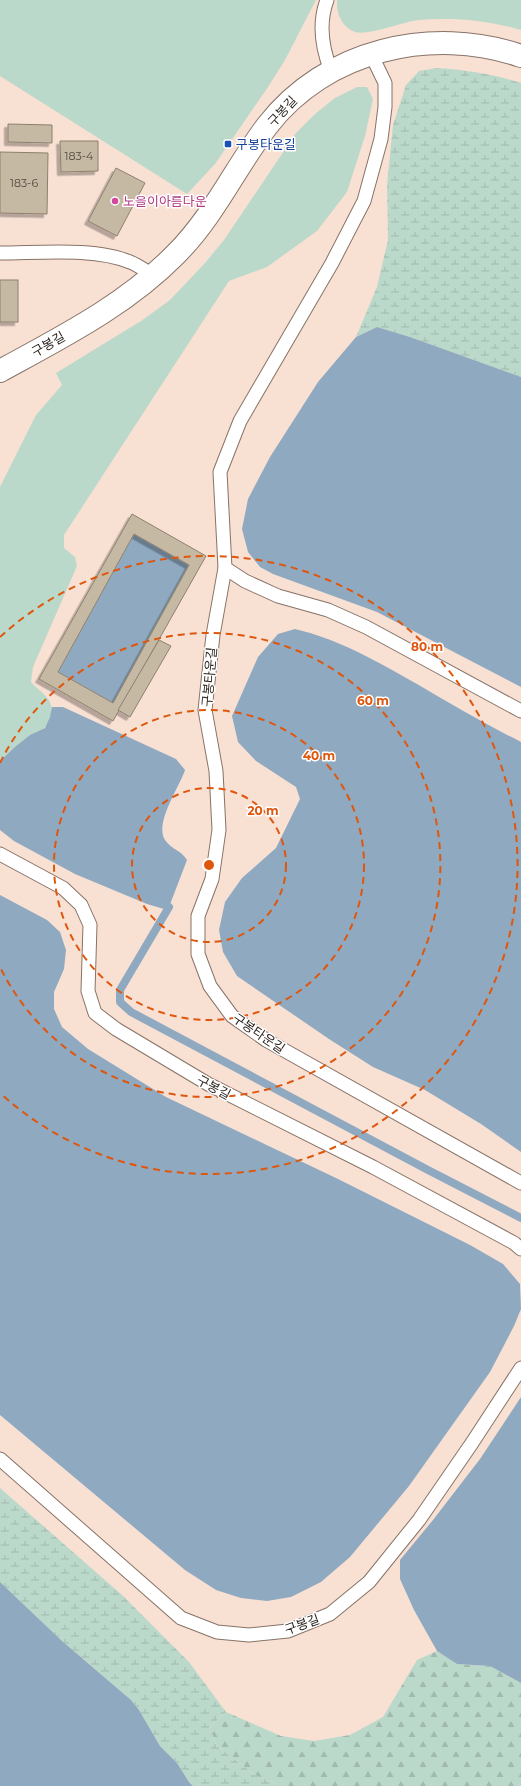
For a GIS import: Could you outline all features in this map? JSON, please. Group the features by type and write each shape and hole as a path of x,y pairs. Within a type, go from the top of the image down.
{"street":[{"path":"331,71 371,54 417,44 446,43 477,45 506,51 521,56"},
{"name":"구봉길","path":"0,371 123,300 154,276 178,253 213,209 267,126 290,101 317,79 331,71"}],"lane":[{"path":"327,0 321,30 325,53 331,71"},
{"name":"구봉타운길","path":"371,54 385,83 385,107 381,139 364,201 332,264 240,421 220,472 225,568 213,635 206,710 216,771 219,830 212,878 198,916 198,954 210,986 232,1016 266,1040 521,1183"},
{"path":"0,253 85,253 110,256 130,262 154,276"},
{"path":"225,568 245,581 278,596 328,610 366,627 521,711"},
{"name":"구봉길","path":"0,854 63,888 81,905 90,925 88,991 95,1013 116,1030 208,1084 373,1167 514,1243 521,1249"},
{"name":"구봉길","path":"0,1459 181,1618 217,1632 250,1635 288,1631 330,1614 369,1582 419,1520 521,1368"}],"green space":[{"path":"0,0 316,0 285,60 268,87 215,164 187,194 0,76"},
{"path":"337,0 521,0 521,30 470,20 444,19 411,21 361,33 350,30 343,23 339,15"},
{"path":"437,68 479,73 521,83 521,377 410,337 377,327 356,337 377,287 388,240 387,185 393,125 406,85 419,71"},
{"path":"357,87 367,87 373,99 365,136 347,192 317,231 267,267 229,281 64,535 64,548 75,557 77,566 33,667 31,682 50,701 52,711 48,724 44,728 22,741 0,761 0,487 36,415 62,385 56,373 141,321 170,300 205,263 224,240 296,133 315,114 335,98"},
{"path":"0,1488 122,1595 189,1662 226,1712 210,1727 216,1745 255,1775 282,1786 193,1786 189,1782 177,1763 160,1746 139,1710 131,1700 62,1641 0,1582"},
{"path":"437,1651 457,1664 490,1666 521,1683 521,1786 282,1786 255,1775 216,1745 210,1727 226,1712 281,1736 314,1741 350,1735 383,1717 417,1660"}],"water":[{"path":"377,327 410,337 521,377 521,687 377,612 273,574 260,567 248,552 242,529 248,499 270,457 318,382 356,337"},
{"path":"134,534 189,565 113,703 58,672"},
{"path":"295,629 328,639 373,659 481,721 521,742 521,1152 481,1124 425,1090 373,1067 329,1039 237,976 223,952 219,930 225,902 242,878 276,848 300,799 296,787 256,761 238,742 232,716 258,657 278,634"},
{"path":"52,707 63,707 176,759 185,770 169,805 163,824 162,833 165,840 187,860 169,907 164,909 147,904 75,874 14,841 0,830 0,761 30,735 45,728 50,717"},
{"path":"0,895 47,920 60,932 66,950 64,969 54,992 54,1009 62,1027 88,1049 166,1097 336,1178 470,1245 503,1264 520,1284 521,1309 514,1326 490,1372 409,1486 350,1557 321,1582 291,1597 267,1601 241,1598 216,1590 185,1570 0,1415"},
{"path":"521,1397 521,1683 490,1666 457,1664 437,1651 414,1610 400,1579 400,1560 480,1459"},
{"path":"0,1582 62,1641 131,1700 139,1710 160,1746 177,1763 193,1786 0,1786"}],"building":[{"path":"8,124 52,125 52,143 8,142"},
{"path":"60,141 98,141 98,171 61,172"},
{"path":"0,152 48,153 47,214 0,213"},
{"path":"116,168 145,183 117,236 88,221"},
{"path":"0,280 18,280 18,322 0,322"},
{"path":"132,514 206,556 113,721 39,679","holes":["134,534 189,565 113,703 58,672"]},
{"path":"159,640 171,646 130,717 118,710"}],"waterway":[{"path":"169,907 120,990 120,1002 131,1012 521,1218"}],"place":[{"name":"구봉타운길","path":"228,144"},
{"name":"노을이아름다운","path":"115,201"}]}
